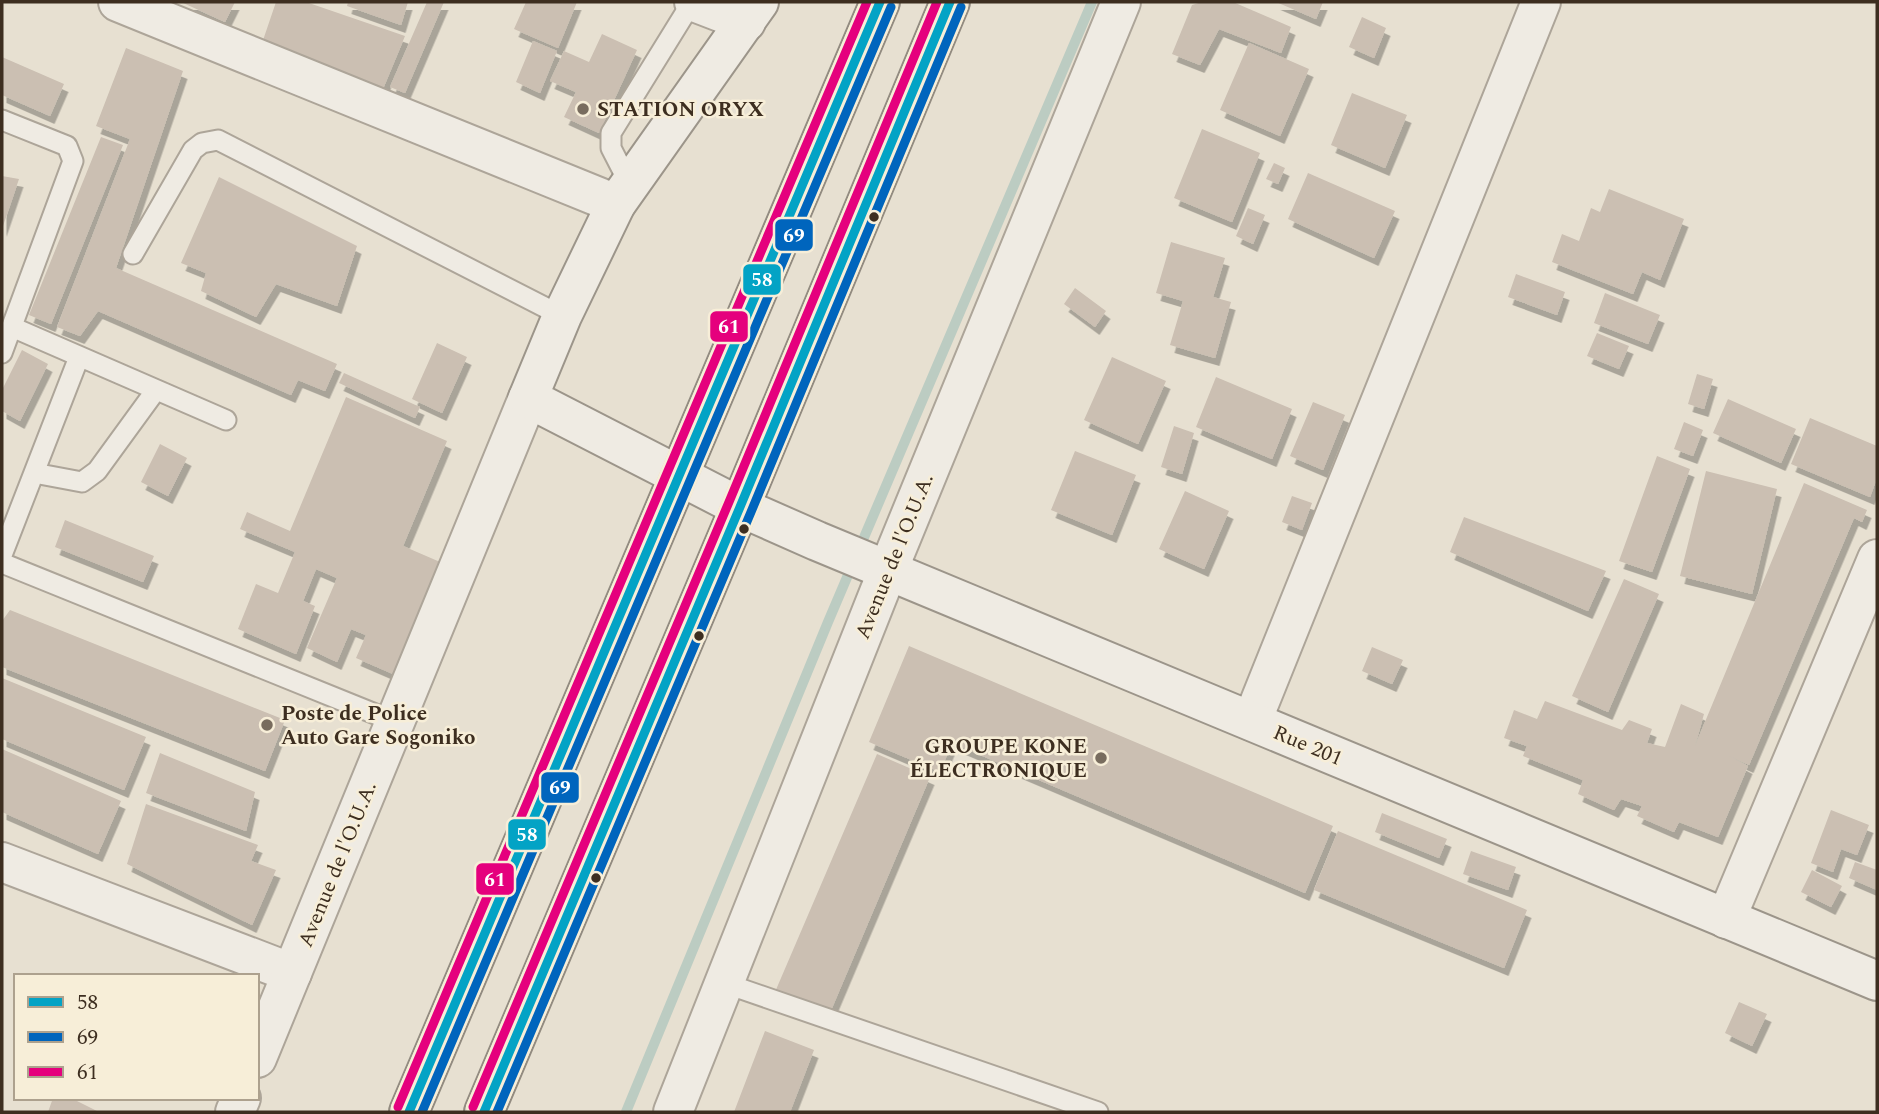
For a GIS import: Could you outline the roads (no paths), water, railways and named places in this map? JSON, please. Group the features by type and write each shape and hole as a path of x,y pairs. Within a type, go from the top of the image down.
{"highway":[{"path":"409,1112 880,2"},
{"path":"484,1112 950,2"}],"street":[{"path":"118,2 623,195"},
{"path":"693,2 752,12"},
{"name":"Avenue de l'O.U.A.","path":"673,1112 888,570 1121,2"},
{"path":"1252,721 1541,2"},
{"name":"Avenue de l'O.U.A.","path":"259,1053 562,316 623,195 752,12"},
{"name":"Rue 201","path":"528,398 740,507 1877,981"},
{"path":"1726,919 1877,559"},
{"path":"2,862 292,973"}],"lane":[{"path":"623,195 611,148 611,133 693,2"},
{"path":"2,120 67,146 73,161 2,353"},
{"path":"133,254 193,150 202,143 218,141 562,316"},
{"path":"12,327 226,420"},
{"path":"2,555 79,357"},
{"path":"34,473 82,482 97,471 156,390"},
{"path":"2,563 395,722"},
{"path":"724,983 1098,1112"}],"waterway":[{"path":"626,1112 828,622 1092,2"}],"place":[{"name":"STATION ORYX","path":"583,109"},
{"name":"Poste de Police Auto Gare Sogoniko","path":"267,725"},
{"name":"GROUPE KONE ÉLECTRONIQUE","path":"1101,758"}]}
